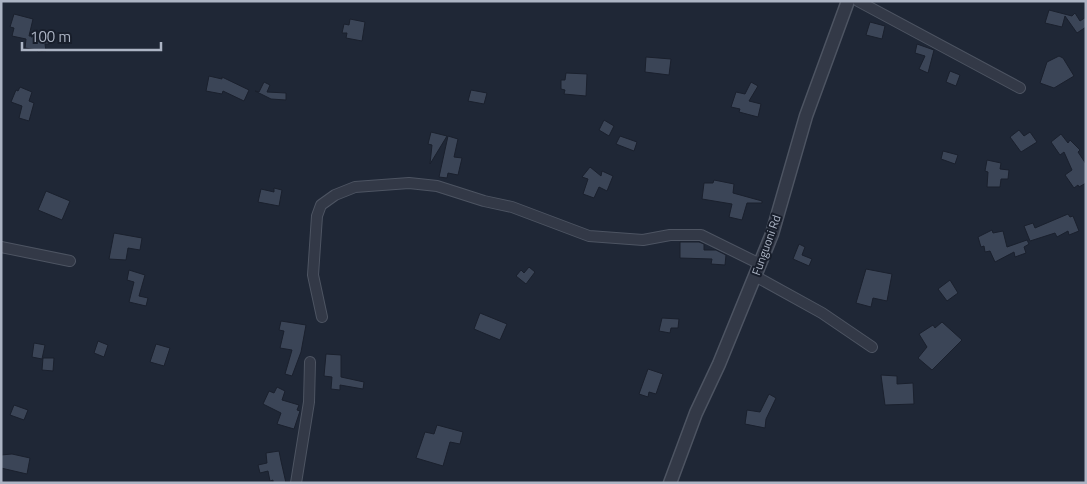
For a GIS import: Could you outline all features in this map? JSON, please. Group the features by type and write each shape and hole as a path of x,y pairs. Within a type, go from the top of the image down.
{"street":[{"name":"Funguoni Rd","path":"670,483 696,413 772,234 806,116 848,1"},
{"path":"858,1 1020,88"},
{"path":"322,317 313,275 317,216 321,205 335,195 355,186 409,183 437,186 484,201 512,207 571,227 589,236 643,240 670,235 701,235 758,270 872,346"},
{"path":"1,247 70,261"},
{"path":"296,483 309,402 310,362"}],"building":[{"path":"1049,10 1072,16 1075,13 1080,21 1086,17 1086,27 1077,33 1065,16 1062,27 1045,23"},
{"path":"14,14 33,19 29,36 49,36 49,44 45,44 46,51 38,52 37,50 25,48 26,39 12,36 14,28 10,27"},
{"path":"350,19 365,22 362,41 346,38 347,33 342,33 344,24 349,25"},
{"path":"870,22 885,26 882,39 866,35"},
{"path":"917,44 934,50 928,73 919,69 925,56 915,53"},
{"path":"1059,56 1063,58 1074,76 1054,88 1040,83 1047,62"},
{"path":"646,57 671,59 669,75 645,72"},
{"path":"950,71 960,75 956,86 946,82"},
{"path":"566,73 587,74 586,96 564,94 565,90 561,89 561,80 565,80"},
{"path":"209,76 222,79 222,77 249,90 244,101 223,91 222,94 206,91"},
{"path":"264,82 270,85 267,92 286,93 286,100 271,99 255,91 259,92"},
{"path":"751,82 758,86 749,101 761,104 758,117 739,112 740,109 731,107 736,92 745,94"},
{"path":"20,87 32,92 29,101 34,103 29,121 19,118 22,106 11,102 16,90 18,91"},
{"path":"471,90 487,93 484,104 468,101"},
{"path":"604,120 614,126 609,136 599,130"},
{"path":"1019,130 1024,136 1030,132 1037,142 1021,152 1010,137"},
{"path":"431,132 447,136 430,164 432,145 428,144"},
{"path":"1061,134 1068,143 1070,140 1080,150 1078,152 1086,164 1086,183 1079,187 1078,185 1074,188 1065,175 1072,170 1064,152 1060,155 1051,142"},
{"path":"448,136 458,139 454,157 462,158 458,175 448,173 447,178 439,177"},
{"path":"620,136 637,142 634,151 616,144"},
{"path":"943,151 958,155 955,164 941,159"},
{"path":"987,160 1001,163 1000,169 1009,170 1008,179 1001,179 1000,187 987,187 988,172 985,171"},
{"path":"590,167 601,176 602,171 613,176 607,191 599,187 594,198 583,194 588,179 582,177"},
{"path":"714,180 734,184 733,193 762,201 762,203 747,203 742,220 729,217 732,204 702,199 704,183 713,183"},
{"path":"274,188 282,190 279,206 258,202 261,189 274,192"},
{"path":"46,191 70,201 62,220 38,210"},
{"path":"1068,214 1070,217 1073,216 1079,231 1069,235 1068,231 1057,237 1055,233 1030,241 1024,226 1033,223 1035,228"},
{"path":"992,230 993,233 1003,231 1007,247 1027,240 1029,244 1024,247 1026,253 1015,257 1014,252 995,262 990,251 985,252 984,246 981,247 978,237"},
{"path":"114,233 142,238 140,250 128,248 126,260 109,259"},
{"path":"680,242 699,242 704,244 704,250 716,250 726,255 725,265 711,264 712,259 680,258"},
{"path":"799,244 805,247 802,255 812,259 809,266 793,259"},
{"path":"529,267 535,272 526,284 516,276 521,270 524,273"},
{"path":"866,269 892,274 887,301 873,298 871,307 856,303"},
{"path":"129,270 145,275 139,296 148,298 146,306 129,302 134,282 127,280"},
{"path":"950,280 958,293 947,301 938,289"},
{"path":"480,313 507,324 500,340 474,329"},
{"path":"662,318 679,319 678,328 671,328 670,333 659,331"},
{"path":"281,321 306,325 301,352 292,376 285,374 292,350 280,348 284,331 279,330"},
{"path":"942,322 962,340 932,370 918,358 927,347 919,334 933,325 935,328"},
{"path":"98,341 108,345 104,357 94,353"},
{"path":"34,343 45,345 42,359 32,357"},
{"path":"156,344 170,348 164,366 150,362"},
{"path":"326,354 341,355 341,377 364,382 363,389 340,385 340,390 331,389 332,377 324,376"},
{"path":"43,358 54,358 53,371 42,370"},
{"path":"648,369 663,374 656,394 649,392 648,397 639,394"},
{"path":"881,375 897,376 897,384 913,383 914,404 885,405"},
{"path":"277,387 285,391 282,400 299,405 297,410 300,411 294,429 277,424 281,413 263,404 269,391 274,393"},
{"path":"769,394 776,398 766,419 765,428 745,424 747,410 760,412"},
{"path":"14,405 28,410 24,420 10,415"},
{"path":"437,425 463,432 460,444 450,442 443,466 416,458 425,432 434,434"},
{"path":"279,451 286,483 273,483 273,480 270,481 268,471 260,473 258,465 267,463 266,453"},
{"path":"12,454 30,458 27,474 1,468 1,455"}]}
